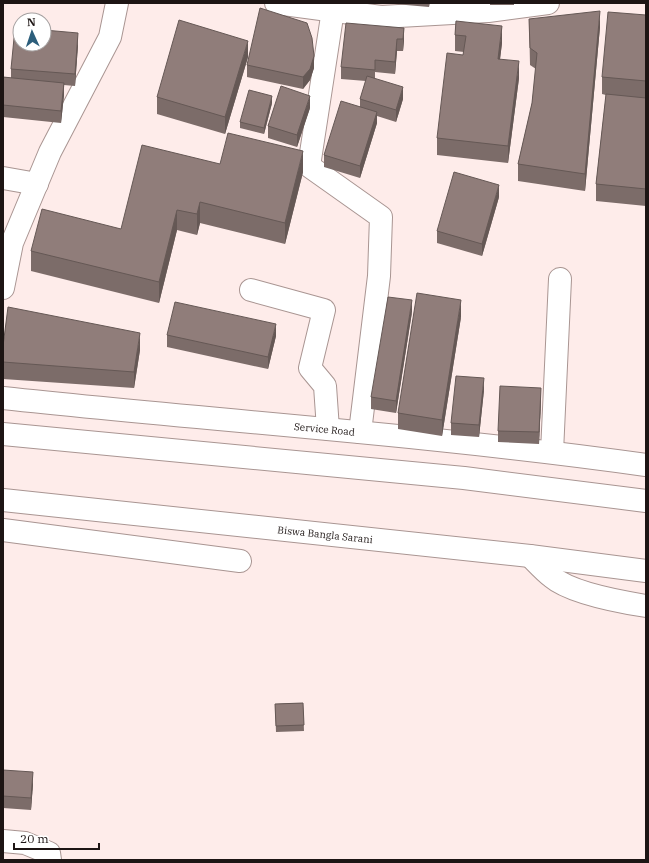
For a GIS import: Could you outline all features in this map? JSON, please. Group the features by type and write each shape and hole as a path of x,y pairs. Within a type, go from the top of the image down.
{"street":[{"path":"3,288 12,243 53,145 110,38 117,3"},
{"path":"276,3 381,17 488,11 548,3"},
{"path":"333,10 309,166 381,217 379,276 360,432"},
{"path":"3,178 37,184"},
{"path":"552,452 560,279"},
{"path":"252,290 324,310 310,368 325,386 328,429"},
{"name":"Service Road","path":"3,398 152,414 360,432 552,452 646,465"},
{"path":"3,434 472,479 646,501"},
{"name":"Biswa Bangla Sarani","path":"3,500 530,556 646,571"},
{"path":"3,530 240,561"},
{"path":"530,556 553,578 581,591 616,601 646,606"},
{"path":"3,841 25,843 49,853 50,860"}],"building":[{"path":"260,8 307,23 312,38 314,56 310,69 303,77 247,65"},
{"path":"600,11 585,174 518,164 532,103 537,53 530,48 529,19"},
{"path":"608,12 646,15 646,81 602,77"},
{"path":"179,20 248,41 225,117 157,97"},
{"path":"456,21 502,26 498,59 519,61 508,146 437,138 447,53 463,55 466,36 455,35"},
{"path":"346,23 404,28 403,39 397,39 395,62 375,60 375,70 341,67"},
{"path":"52,31 78,33 75,74 11,69 13,52 52,52"},
{"path":"367,76 403,87 396,110 360,99"},
{"path":"3,77 64,83 61,111 3,105"},
{"path":"281,86 310,96 297,135 268,126"},
{"path":"249,90 272,96 264,128 240,122"},
{"path":"606,94 646,98 646,189 596,184"},
{"path":"341,101 377,112 360,166 324,155"},
{"path":"228,133 303,151 285,223 200,202 197,214 177,210 159,282 31,251 42,209 121,229 142,145 220,164"},
{"path":"454,172 499,185 482,244 437,231"},
{"path":"417,293 461,300 442,420 398,413"},
{"path":"388,297 412,300 396,401 371,397"},
{"path":"175,302 276,324 268,357 167,335"},
{"path":"8,307 140,333 134,372 3,362 3,346"},
{"path":"456,376 484,378 479,425 451,423"},
{"path":"500,386 541,388 539,432 498,431"},
{"path":"303,703 304,725 276,726 275,704"},
{"path":"3,770 33,772 31,798 3,796"}]}
